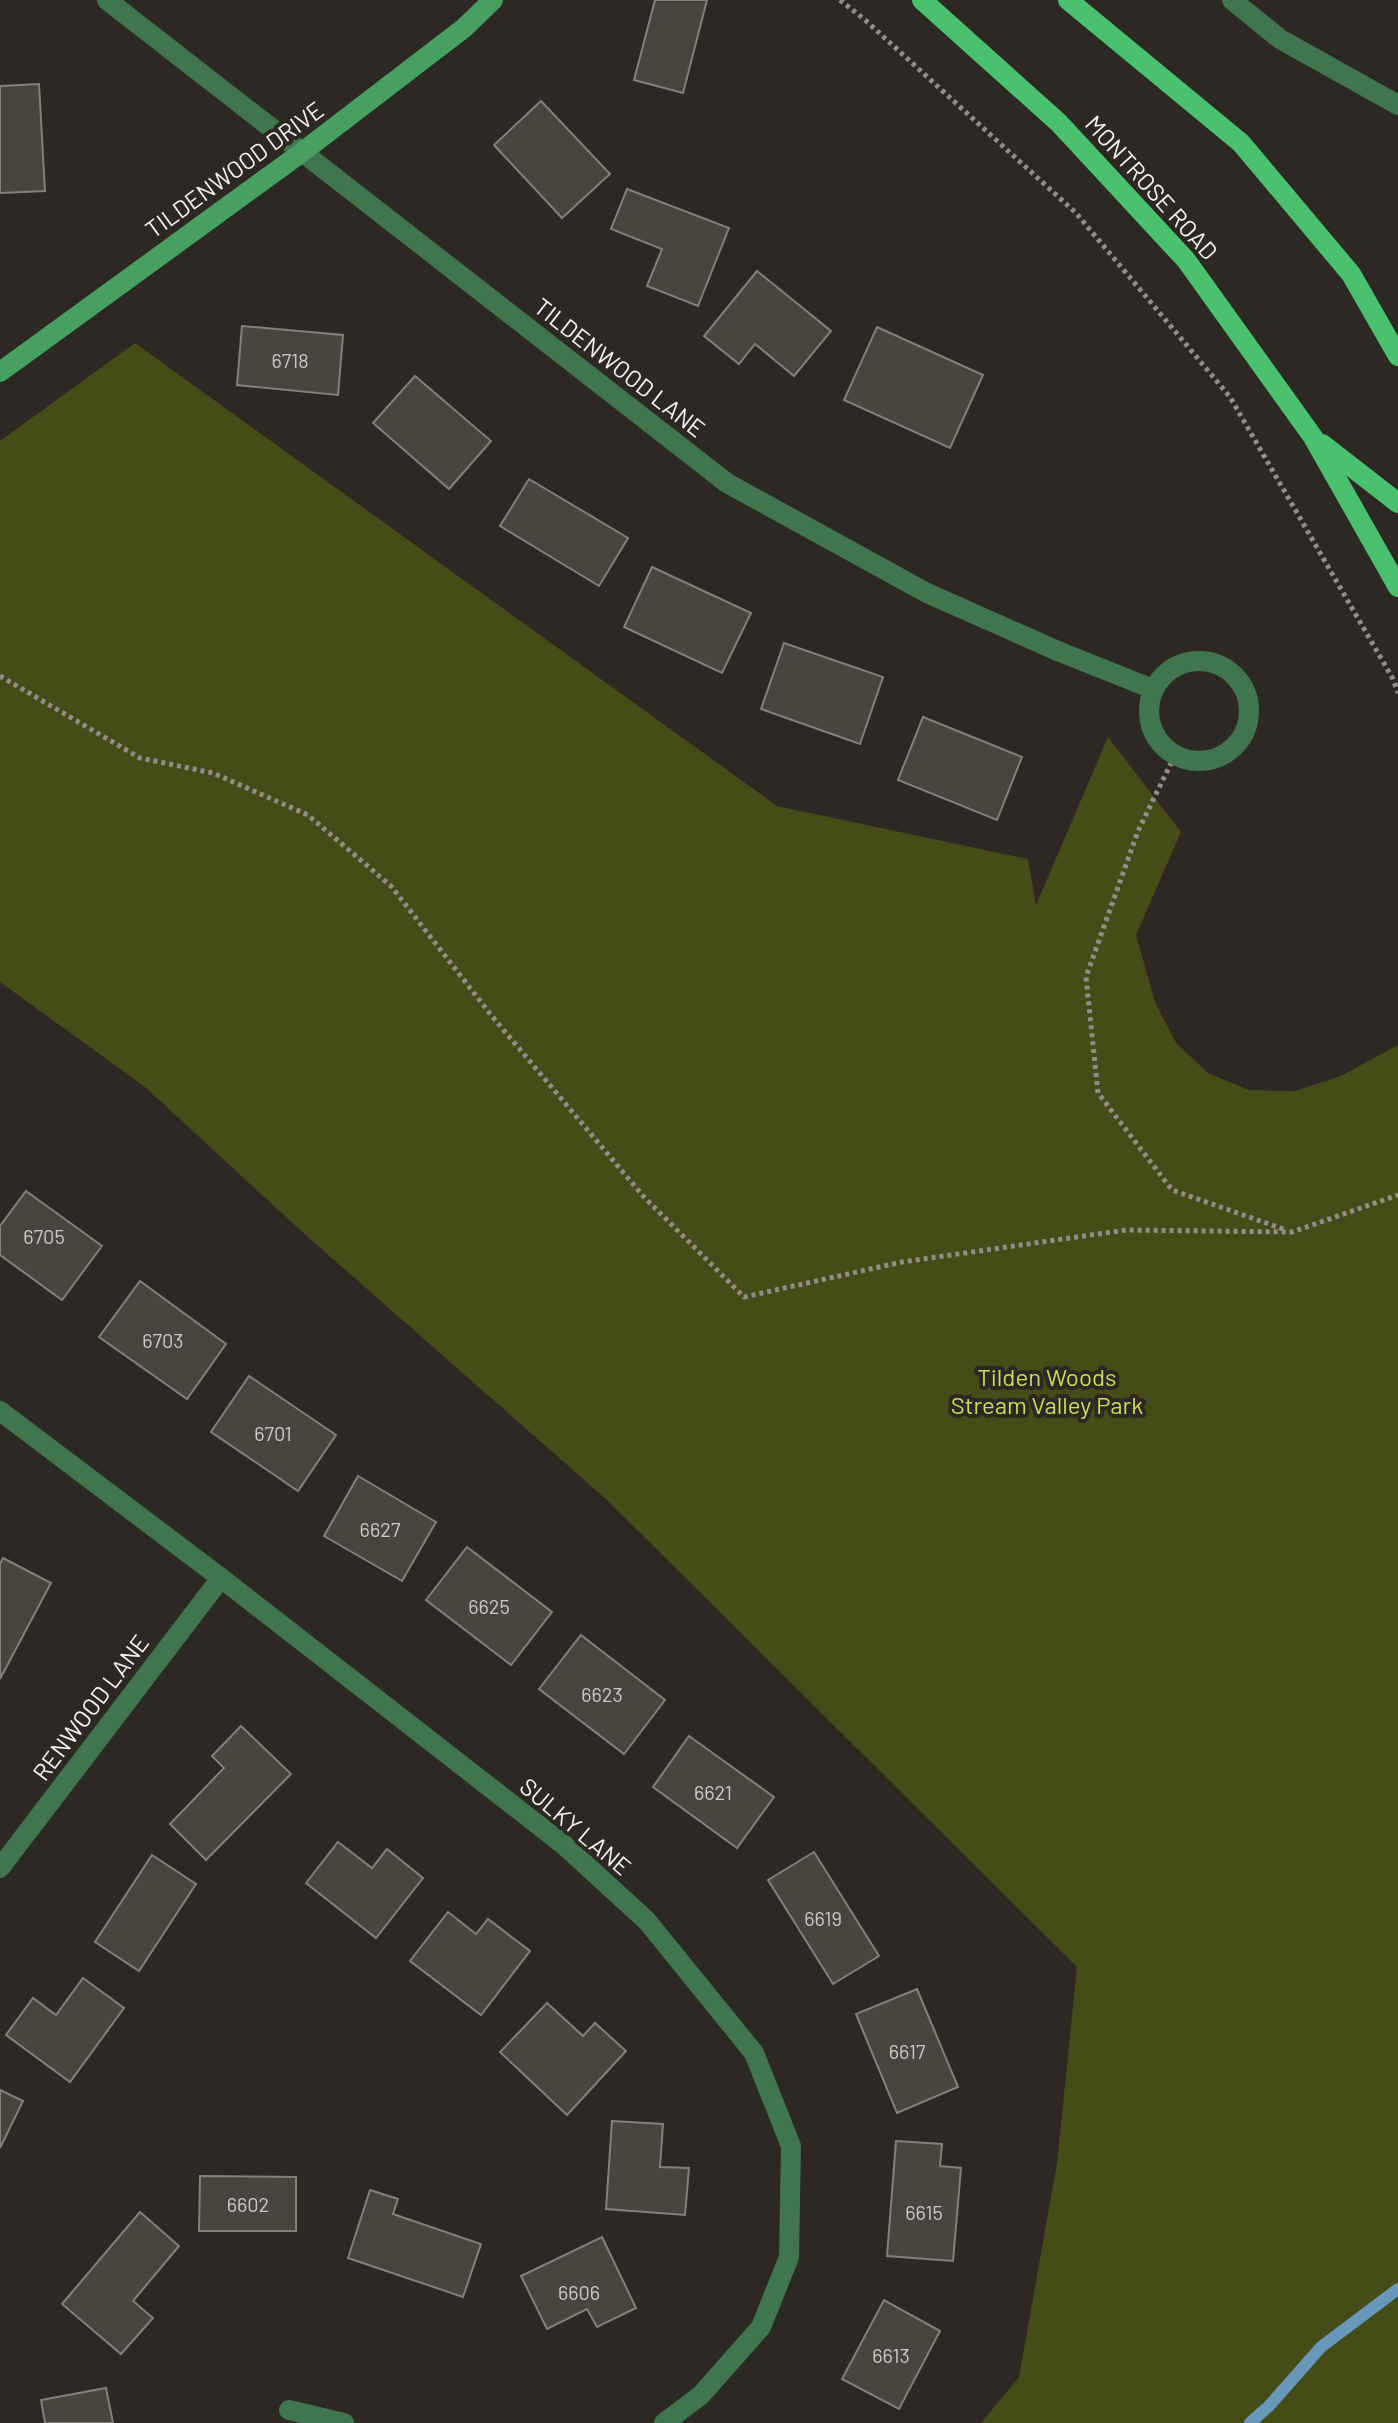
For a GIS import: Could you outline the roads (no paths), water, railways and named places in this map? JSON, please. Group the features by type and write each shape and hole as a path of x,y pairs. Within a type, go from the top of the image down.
{"main road":[{"name":"MONTROSE ROAD","path":"922,0 1059,123 1186,260 1313,437"},
{"path":"1068,0 1241,143 1351,274 1398,356"},
{"path":"1313,437 1398,503"},
{"path":"1313,437 1398,587"}],"street":[{"name":"TILDENWOOD LANE","path":"107,0 727,483 927,593 1153,689"},
{"name":"TILDENWOOD DRIVE","path":"0,372 301,153 464,28 493,0"},
{"path":"1232,0 1280,39 1398,105"},
{"path":"1195,661 1213,663 1229,671 1241,683 1248,699 1249,717 1244,734 1233,748 1219,758 1202,762 1184,760 1157,739 1150,723 1149,706 1153,689 1163,675 1178,665 1195,661"},
{"name":"SULKY LANE","path":"0,1411 221,1578 564,1845 647,1921 754,2053 791,2146 789,2257 761,2327 701,2395 664,2423"},
{"name":"RENWOOD LANE","path":"0,1868 221,1578"},
{"path":"289,2410 344,2423"}],"waterway":[{"path":"1250,2423 1321,2347 1398,2289"}],"park label":[{"name":"Tilden Woods Stream Valley Park","path":"1047,1390"}]}
